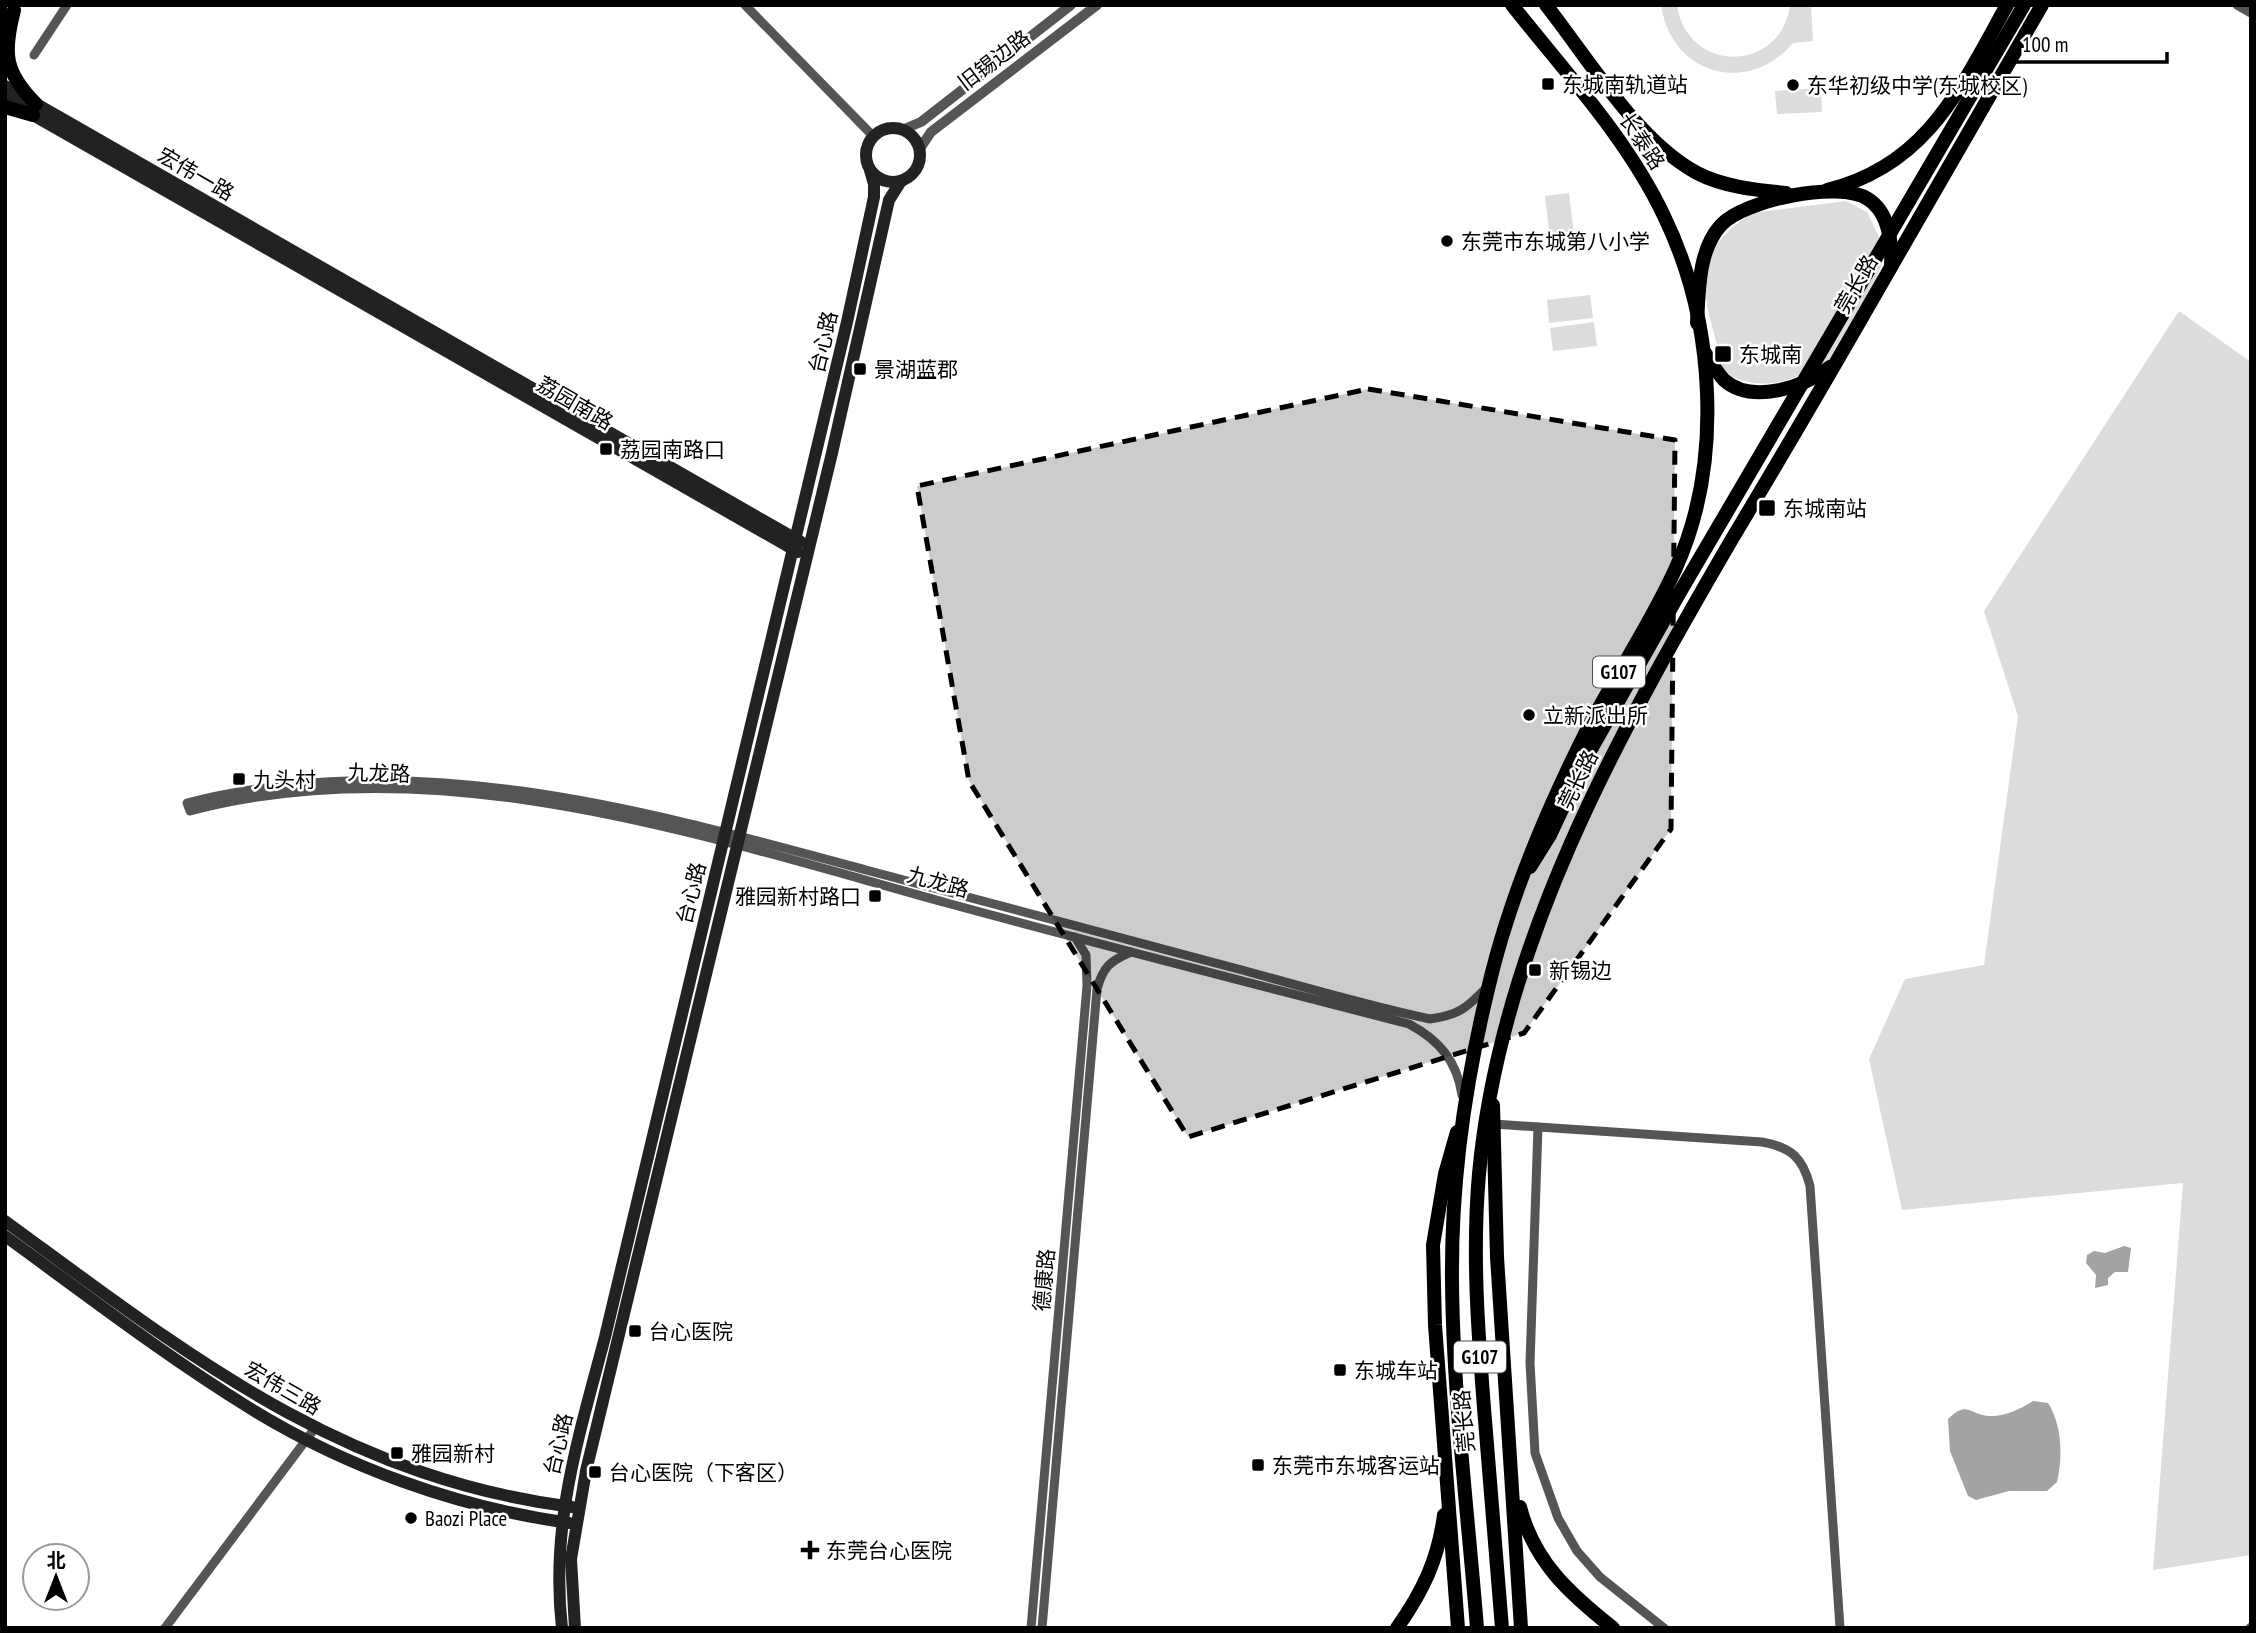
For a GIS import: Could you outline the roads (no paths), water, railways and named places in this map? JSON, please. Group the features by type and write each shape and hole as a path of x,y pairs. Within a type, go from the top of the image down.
{"main road":[{"name":"长泰路","path":"1512,5 1623,147 1646,184 1665,217 1680,255 1697,323"},
{"name":"长泰路","path":"1546,5 1648,133 1673,157 1698,173 1724,183 1751,189 1809,194"},
{"path":"1697,323 1702,266 1720,226 1752,205 1838,187 1882,170 1925,136 1947,109 2007,5"},
{"name":"莞长路","path":"1519,883 1550,835 1586,758 2024,5"},
{"name":"莞长路","path":"1502,1628 1476,1283 1479,1174 1492,1087 1514,998 1541,918 1586,808 1656,674 2042,5"},
{"path":"5,23 16,8"},
{"path":"16,8 8,34 10,71 35,110"},
{"name":"宏伟一路","path":"5,86 35,110 365,300"},
{"name":"宏伟一路","path":"5,99 35,110"},
{"path":"5,107 35,110"},
{"path":"889,128 902,130 913,137 919,149 915,171 901,181 883,181 870,170 866,152 873,136 889,128"},
{"name":"台心路","path":"575,1628 571,1559 579,1508 738,841 871,214 874,184 870,170"},
{"name":"台心路","path":"562,1628 558,1558 569,1474 605,1337 724,837 889,200 901,181"},
{"path":"1809,194 1853,193 1868,199 1880,210 1891,237 1891,267"},
{"name":"荔园南路","path":"365,300 800,547"},
{"name":"莞长路","path":"1477,1628 1452,1283 1456,1182 1464,1107 1488,986 1538,830 1588,728 1676,569 1688,536 1699,497 1708,423 1703,349 1697,323"},
{"path":"1703,349 1725,381 1756,393 1784,390 1812,381 1836,363"},
{"path":"1492,1087 1497,1271 1521,1628"},
{"path":"1458,1628 1435,1325 1433,1245 1445,1174 1464,1107"},
{"name":"宏伟三路","path":"5,1221 200,1361 311,1434 435,1477 528,1502 579,1508"},
{"name":"宏伟三路","path":"5,1236 138,1333 248,1407 431,1492 526,1517 576,1524"},
{"path":"1512,1478 1524,1524 1547,1568 1567,1592 1613,1628"},
{"path":"1397,1628 1417,1599 1436,1561 1448,1486"}],"street":[{"path":"34,55 67,5"},
{"path":"745,5 873,136"},
{"name":"旧锡边路","path":"902,130 921,122 1071,5"},
{"name":"旧锡边路","path":"919,149 931,132 1097,5"},
{"path":"2237,5 2251,13"},
{"name":"九龙路","path":"724,837 578,809 481,795 316,789 265,795 190,811 187,803 263,787 315,780 445,783 568,797 724,837 1075,937 1409,1024 1445,1049 1461,1084 1464,1107"},
{"name":"九龙路","path":"738,841 1430,1019 1454,1015 1470,1005 1488,986"},
{"name":"德康路","path":"1031,1628 1087,986 1086,955 1075,937"},
{"name":"德康路","path":"1042,1628 1097,989 1103,969 1112,960 1131,952"},
{"path":"1494,1124 1762,1142 1793,1152 1805,1167 1810,1186 1840,1628"},
{"path":"1538,1128 1530,1363 1535,1453 1558,1518 1577,1551 1600,1577 1664,1628"},
{"path":"165,1628 311,1434"}],"place":[{"name":"东城南轨道站","path":"1548,84"},
{"name":"东华初级中学(东城校区)","path":"1793,85"},
{"name":"东莞市东城第八小学","path":"1447,241"},
{"name":"东城南","path":"1723,354"},
{"name":"景湖蓝郡","path":"860,369"},
{"name":"荔园南路口","path":"606,449"},
{"name":"东城南站","path":"1767,508"},
{"name":"立新派出所","path":"1529,715"},
{"name":"九头村","path":"239,779"},
{"name":"雅园新村路口","path":"875,896"},
{"name":"新锡边","path":"1535,970"},
{"name":"台心医院","path":"635,1331"},
{"name":"东城车站","path":"1340,1370"},
{"name":"雅园新村","path":"397,1453"},
{"name":"东莞市东城客运站","path":"1258,1465"},
{"name":"台心医院（下客区）","path":"595,1472"},
{"name":"Baozi Place","path":"411,1518"},
{"name":"东莞台心医院","path":"810,1550"}]}
